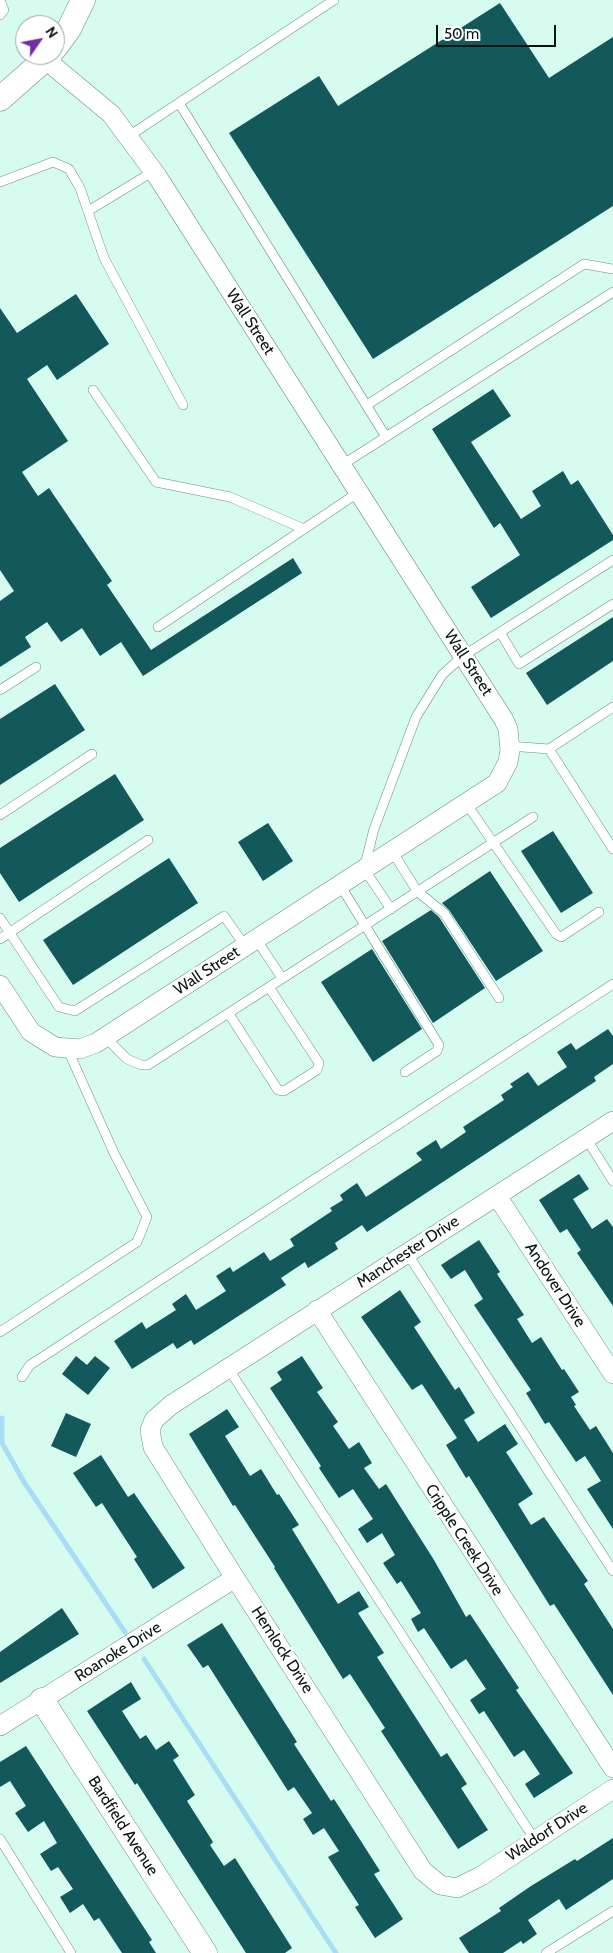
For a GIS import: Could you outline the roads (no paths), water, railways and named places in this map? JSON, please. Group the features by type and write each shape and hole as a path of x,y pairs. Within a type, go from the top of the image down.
{"street":[{"path":"65,34 83,0"},
{"path":"0,99 38,65"},
{"name":"Wall Street","path":"0,985 31,1032 55,1047 80,1049 105,1037 497,783 508,762 508,729 504,720 154,171 111,114 61,65"},
{"name":"Manchester Drive","path":"203,1385 613,1121"},
{"name":"Andover Drive","path":"497,1196 613,1374"},
{"name":"Cripple Creek Drive","path":"317,1310 613,1768"},
{"name":"Hemlock Drive","path":"203,1385 171,1405 154,1420 150,1430 152,1447 424,1871 440,1885 458,1888 482,1876"},
{"name":"Roanoke Drive","path":"0,1726 236,1578"},
{"name":"Bardfield Avenue","path":"42,1700 205,1953"},
{"name":"Waldorf Drive","path":"482,1876 613,1789"}],"lane":[{"path":"0,0 4,10 0,15"},
{"path":"129,136 334,0"},
{"path":"179,103 386,437"},
{"path":"0,182 53,162 69,169 80,188 104,258 183,405"},
{"path":"88,211 154,171"},
{"path":"366,405 584,264 613,269"},
{"path":"342,465 613,292"},
{"path":"93,390 156,482 230,497 304,529"},
{"path":"158,627 358,492"},
{"path":"391,908 364,869 374,829 416,717 442,675 463,656 613,560"},
{"path":"500,632 519,664 613,604"},
{"path":"0,690 36,667"},
{"path":"509,746 549,749 613,707"},
{"path":"549,749 613,849"},
{"path":"0,815 92,754"},
{"path":"466,803 556,934 561,936 599,912"},
{"path":"105,1037 127,1059 141,1065 148,1065 533,817"},
{"path":"0,939 148,840"},
{"path":"392,851 417,891 444,913 499,998"},
{"path":"340,885 439,1045 437,1051 405,1072"},
{"path":"0,918 59,1007 75,1010 224,916 251,942 282,978"},
{"path":"22,1377 30,1365 613,984"},
{"path":"229,1014 278,1090 284,1091 317,1070 319,1063 270,987"},
{"path":"0,1332 137,1242 147,1217 114,1153 67,1048"},
{"path":"586,1138 613,1181"},
{"path":"407,1253 613,1571"},
{"path":"228,1368 535,1840"},
{"path":"0,1840 71,1953"},
{"path":"546,1953 613,1911"}],"waterway":[{"path":"2,1418 2,1443 24,1482 125,1632"},
{"path":"144,1659 336,1953"}]}
